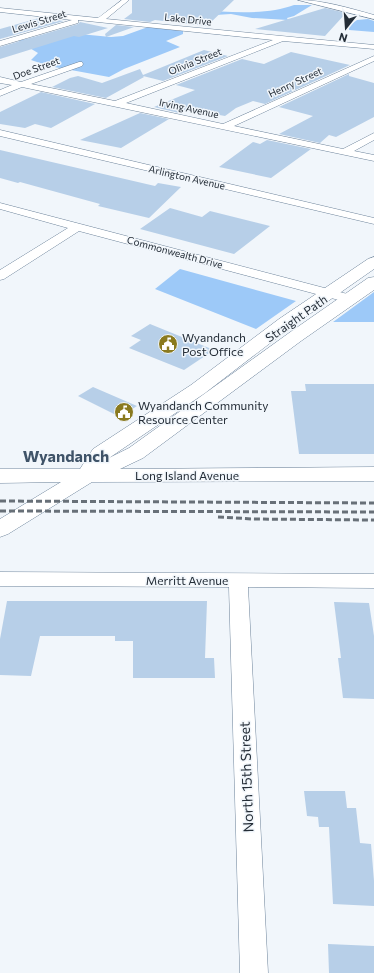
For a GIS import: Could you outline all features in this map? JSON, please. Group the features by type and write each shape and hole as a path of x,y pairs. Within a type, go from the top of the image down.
{"main road":[{"name":"Straight Path","path":"87,476 100,454 198,389 285,324 374,262"},
{"name":"Straight Path","path":"0,529 87,476 136,453 295,337 374,282"},
{"name":"Long Island Avenue","path":"0,476 374,474"}],"street":[{"path":"100,20 126,0"},
{"path":"301,0 316,1 374,17"},
{"name":"Lake Drive","path":"0,10 282,39 374,46"},
{"name":"Lewis Street","path":"0,44 83,18"},
{"name":"Olivia Street","path":"116,104 282,39"},
{"name":"Henry Street","path":"224,127 374,58"},
{"name":"Doe Street","path":"0,93 20,84 79,64"},
{"name":"Irving Avenue","path":"0,80 374,158"},
{"name":"Arlington Avenue","path":"0,134 374,220"},
{"path":"344,152 374,136"},
{"name":"Commonwealth Drive","path":"0,206 350,299"},
{"path":"0,276 78,227"},
{"name":"Merritt Avenue","path":"0,579 374,581"},
{"name":"North 15th Street","path":"238,580 254,973"}],"shaded area":[{"path":"294,5 312,5 294,16 287,18 288,20 252,18 231,14 215,15 159,6 209,11 245,12 279,9"},
{"path":"368,19 374,21 374,32 349,30 349,26 357,20"},
{"path":"148,27 183,31 183,34 166,41 180,47 124,69 109,77 49,66 31,60 38,53 18,41 58,32 111,37 123,36"},
{"path":"180,269 296,301 256,329 155,289"},
{"path":"374,292 374,322 333,322"}],"building":[{"path":"132,0 234,0 207,26 155,20 150,22 124,19 132,13"},
{"path":"325,8 346,13 325,36 255,29"},
{"path":"39,18 64,21 0,39 0,29"},
{"path":"80,22 108,28 79,37 74,36 0,59 0,47 78,24"},
{"path":"116,25 134,27 106,37 105,34"},
{"path":"204,50 228,56 163,81 143,76 144,77 106,98 52,87 70,78 78,76 102,83 140,69 143,75"},
{"path":"291,52 350,65 265,104 253,101 236,108 225,116 186,109 179,113 154,107 195,90 176,85 242,59 264,64"},
{"path":"349,74 349,76 374,83 374,117 336,137 329,135 320,143 279,134 313,116 279,107"},
{"path":"41,92 95,104 51,128 35,124 25,128 0,124 0,112"},
{"path":"140,113 169,119 121,148 80,140"},
{"path":"267,140 311,149 271,178 219,167 253,142 260,144"},
{"path":"0,150 155,186 158,183 181,187 149,218 98,206 100,204 0,178"},
{"path":"170,208 202,217 210,211 270,226 234,254 140,229"},
{"name":"Wyandanch Post Office","path":"150,324 214,350 184,370 129,348 141,340 131,336"},
{"path":"305,384 374,384 374,454 299,454 291,391 306,391"},
{"path":"93,387 137,406 120,417 78,396"},
{"path":"7,601 207,601 205,658 214,658 215,678 133,678 133,641 115,641 115,636 40,636 31,676 0,675 0,639"},
{"path":"334,602 369,603 374,636 374,699 343,698 338,658 341,658"},
{"path":"304,791 345,791 347,808 356,808 360,843 371,844 374,881 374,906 333,904 329,827 319,827 318,817 307,816"},
{"path":"328,944 374,946 374,973 329,973"}],"railway":[{"path":"0,501 374,503"},
{"path":"0,511 374,512"},
{"path":"218,517 253,519 374,520"}],"place":[{"name":"Wyandanch Post Office","path":"168,344"},
{"name":"Wyandanch Community Resource Center","path":"124,412"}],"district":[{"name":"Wyandanch","path":"66,455"}]}
